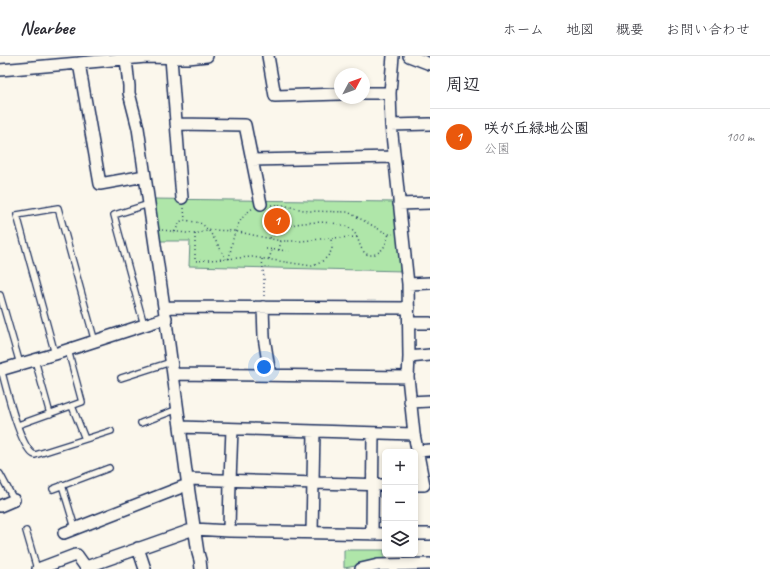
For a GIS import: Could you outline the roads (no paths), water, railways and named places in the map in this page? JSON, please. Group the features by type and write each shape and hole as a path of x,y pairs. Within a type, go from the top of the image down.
{"street":[{"path":"0,70 54,61 78,63 111,58 126,59 146,57 207,56"},
{"path":"268,56 275,96 334,94"},
{"path":"393,56 390,93 391,125 408,284 408,377 417,449"},
{"path":"409,56 430,64"},
{"path":"173,57 176,124 182,198"},
{"path":"126,59 129,93 138,128 166,318 187,482 201,569"},
{"path":"78,63 100,184 145,176"},
{"path":"370,93 390,93"},
{"path":"176,124 245,125 261,204"},
{"path":"391,125 430,124"},
{"path":"252,160 394,157"},
{"path":"399,204 430,203"},
{"path":"408,284 430,283"},
{"path":"164,307 409,308"},
{"path":"263,307 264,337 270,375"},
{"path":"1,370 95,342 166,318"},
{"path":"409,323 430,323"},
{"path":"409,357 430,355"},
{"path":"173,374 408,377"},
{"path":"410,402 430,401"},
{"path":"180,427 414,434"},
{"path":"229,531 232,429"},
{"path":"312,532 314,431"},
{"path":"372,534 373,433"},
{"path":"418,451 430,450"},
{"path":"418,457 423,485"},
{"path":"64,532 187,482 230,481 382,485"},
{"path":"0,506 14,500"},
{"path":"38,569 74,555 77,555 86,568 194,529 382,534"},
{"path":"418,534 430,534"},
{"path":"138,548 145,569"},
{"path":"361,569 378,565 430,564"}],"lane":[{"path":"144,325 114,214 149,204"},
{"path":"55,354 16,215 58,208 95,342"},
{"path":"0,295 20,364"},
{"path":"18,425 82,402 68,350"},
{"path":"35,360 50,414"},
{"path":"121,378 171,362"},
{"path":"1,370 21,438 31,454 35,455 111,431"},
{"path":"72,406 85,439"},
{"path":"141,423 178,409"},
{"path":"52,489 109,468"},
{"path":"0,474 14,500"},
{"path":"62,485 75,528"},
{"path":"26,531 38,569"}],"place":[{"name":"咲が丘緑地公園","path":"277,221"}]}
